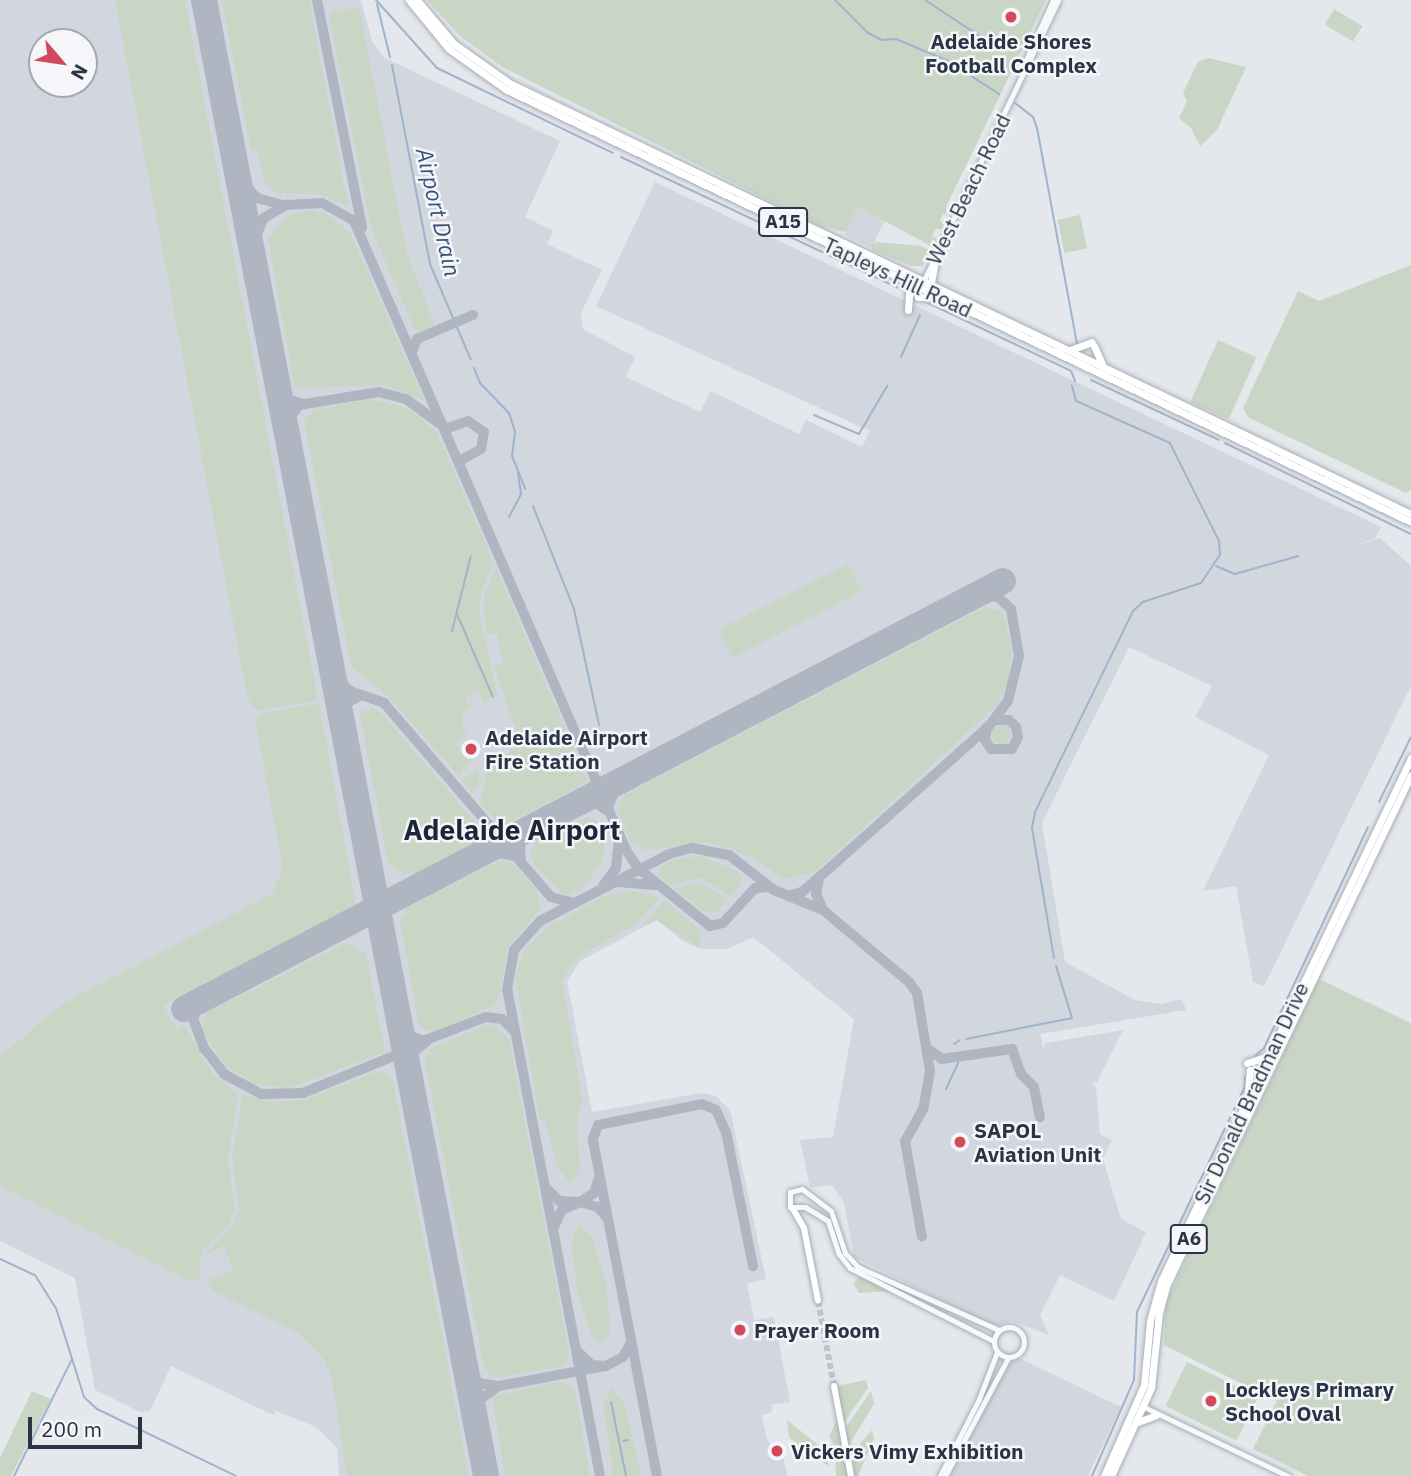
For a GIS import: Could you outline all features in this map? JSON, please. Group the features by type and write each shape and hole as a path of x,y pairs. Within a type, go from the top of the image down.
{"main road":[{"name":"Tapleys Hill Road","path":"409,0 449,49 496,84 1411,522"},
{"name":"Tapleys Hill Road","path":"417,0 454,44 499,78 1411,514"},
{"path":"928,282 936,255"},
{"path":"908,272 930,268"},
{"path":"908,310 910,283"},
{"path":"918,297 947,300"},
{"path":"1070,351 1093,344 1104,367"},
{"name":"Sir Donald Bradman Drive","path":"1111,1476 1141,1397 1161,1281 1411,758"},
{"name":"Sir Donald Bradman Drive","path":"1144,1408 1150,1390 1158,1312 1167,1284 1411,775"},
{"path":"1340,908 1349,906 1347,894"},
{"path":"1239,1117 1248,1067 1269,1054"},
{"path":"793,1209 804,1228 818,1301"},
{"path":"834,1386 851,1476"},
{"path":"1133,1421 1156,1414 1150,1403 1150,1390"},
{"path":"1133,1421 1144,1408 1141,1397"},
{"name":"Sir Donald Bradman Drive","path":"1104,1476 1133,1421"}],"street":[{"name":"West Beach Road","path":"928,282 930,268 1056,0"},
{"path":"802,1189 808,1198 833,1214 845,1253 858,1267 999,1330 1012,1327 1023,1337 1020,1352 1008,1358 942,1476 979,1399 997,1352 993,1341 850,1268 839,1254 828,1221 806,1207 793,1209 787,1201 790,1192 802,1189"},
{"path":"806,1207 808,1198"},
{"path":"993,1341 999,1330"},
{"path":"997,1352 1008,1358"},
{"path":"1144,1408 1288,1476"}],"shaded area":[{"name":"Adelaide Airport","path":"0,0 361,0 372,41 383,57 560,141 525,217 553,231 547,244 602,270 581,313 583,329 635,357 626,377 700,412 711,391 799,434 806,420 862,447 870,431 596,306 655,182 1381,527 1375,538 1354,546 1380,538 1411,566 1411,686 1264,986 1253,982 1236,886 1203,891 1269,755 1195,717 1212,686 1129,647 1042,823 1065,962 1135,1000 1161,1004 1182,999 1186,1010 1040,1034 1044,1050 1045,1043 1123,1030 1097,1082 1091,1084 1096,1087 1100,1134 1112,1140 1103,1159 1121,1219 1146,1232 1114,1301 1060,1275 1040,1315 1049,1335 1013,1321 993,1326 854,1257 844,1203 832,1185 810,1188 800,1140 833,1137 854,1019 753,937 728,949 703,949 684,942 657,920 580,961 567,981 592,1112 702,1093 716,1096 730,1110 766,1279 747,1284 754,1320 774,1317 790,1402 771,1405 772,1412 762,1415 767,1440 783,1455 787,1476 339,1476 337,1448 316,1427 276,1411 273,1415 171,1366 150,1411 140,1412 95,1390 75,1278 0,1241"},
{"path":"858,207 885,220 871,248 844,235"},
{"path":"1019,1358 1121,1407 1088,1476 950,1476 1004,1364"}],"green space":[{"path":"115,0 185,0 318,700 258,711 248,700"},
{"path":"222,0 309,0 348,206 319,194 277,193 266,185 257,149 251,150"},
{"path":"427,0 1046,0 946,207 947,215 943,213 940,221 944,224 941,230 936,228 932,236 937,239 933,247 858,207 846,232 822,227 504,68 460,36"},
{"path":"359,7 407,254 436,328 417,335 371,228 329,13"},
{"path":"1334,9 1362,26 1353,41 1325,24"},
{"path":"1208,58 1246,67 1217,130 1200,146 1191,128 1179,118 1187,101 1183,93 1198,62"},
{"path":"308,210 327,214 350,232 424,400 384,385 295,388 268,239 288,216"},
{"path":"1080,215 1087,248 1065,253 1058,220"},
{"path":"877,242 921,246 931,251 922,266 911,266 872,250 872,244"},
{"path":"1411,265 1411,489 1406,493 1249,418 1243,408 1298,291 1319,301"},
{"path":"1218,340 1256,357 1229,419 1190,402"},
{"path":"370,399 410,409 437,433 494,563 482,589 479,611 497,695 484,704 478,691 465,697 470,708 461,712 464,720 460,722 467,736 456,743 467,761 473,759 459,776 385,693 351,666 304,420 315,410"},
{"path":"848,564 862,592 732,658 718,630"},
{"path":"496,568 588,782 501,827 480,802 489,763 509,752 517,733 494,666 503,663 497,634 487,634 484,614 485,592"},
{"path":"985,607 1003,612 1012,650 1009,680 997,705 815,872 784,879 748,855 708,842 646,850 631,843 618,811 624,795"},
{"path":"319,703 356,906 163,1005 176,1029 184,1025 212,1073 238,1095 228,1159 235,1210 229,1224 205,1247 199,1264 200,1278 192,1282 0,1186 0,1057 62,1004 272,894 283,868 255,720 264,713"},
{"path":"372,707 381,713 487,836 419,873 403,874 388,862 360,713"},
{"path":"1001,725 1008,728 1011,735 1008,742 1001,745 994,742 991,735 994,728"},
{"path":"478,767 479,783 472,793 461,781"},
{"path":"586,817 596,819 606,832 603,859 585,886 565,896 534,864 530,852 539,840"},
{"path":"701,856 738,872 742,878 737,890 730,896 700,877 670,886 659,875 661,867 674,859"},
{"path":"501,860 515,865 538,892 540,910 507,948 500,995 493,1006 438,1030 425,1030 419,1024 400,921 408,907"},
{"path":"698,882 727,899 717,912 704,912 674,889"},
{"path":"633,891 660,898 633,926 577,957 562,980 582,1100 577,1121 580,1171 570,1184 557,1165 545,1119 540,1120 515,976 525,950 549,926 605,896"},
{"path":"665,900 702,932 699,948 657,920 641,926"},
{"path":"346,943 366,954 385,1052 289,1088 255,1084 225,1066 201,1029 206,1013"},
{"path":"1319,979 1411,1023 1411,1476 1308,1476 1253,1449 1277,1401 1164,1345 1166,1302"},
{"path":"487,1025 496,1025 509,1040 569,1351 567,1363 559,1367 492,1378 484,1367 425,1061 431,1048"},
{"path":"378,1071 387,1073 393,1082 469,1476 347,1476 331,1375 322,1357 298,1333 213,1291 207,1281 233,1270 224,1246 205,1255 233,1224 239,1209 232,1158 243,1094 270,1102 304,1100"},
{"path":"580,1225 593,1238 607,1289 610,1333 602,1345 591,1334 578,1294 572,1250 574,1231"},
{"path":"859,1277 891,1291 859,1293 853,1283"},
{"name":"Lockleys Primary School Oval","path":"1187,1362 1258,1397 1237,1441 1166,1406"},
{"path":"866,1380 868,1388 843,1424 837,1386"},
{"path":"559,1381 570,1386 576,1396 590,1476 505,1476 492,1397"},
{"path":"611,1388 625,1405 641,1476 614,1476 603,1407"},
{"path":"32,1391 51,1399 11,1476 0,1476 0,1458"},
{"path":"871,1391 874,1404 847,1448 846,1427"},
{"path":"838,1418 847,1476 836,1476 835,1448 829,1436"},
{"path":"787,1420 828,1453 828,1466 789,1438"},
{"path":"872,1430 874,1439 858,1476 853,1476 854,1451"}],"waterway":[{"path":"376,0 437,68 613,153"},
{"path":"835,0 868,33 882,40 896,39 948,61 999,94"},
{"path":"925,0 999,49"},
{"name":"Airport Drain","path":"377,4 390,57"},
{"name":"Airport Drain","path":"392,65 430,264 471,360"},
{"path":"1015,103 1033,117 1037,128 1077,344"},
{"path":"621,157 906,292"},
{"path":"926,302 1071,371 1075,381"},
{"path":"901,357 920,315"},
{"name":"Airport Drain","path":"474,368 480,383 509,413 515,432 512,456 525,488"},
{"path":"1091,380 1219,440"},
{"path":"814,415 859,434 887,386"},
{"path":"1054,958 1032,828 1035,812 1133,611 1143,602 1201,583 1220,555 1219,541 1170,443 1076,401 1072,386"},
{"path":"1225,443 1411,534"},
{"path":"509,517 521,494 518,473"},
{"name":"Airport Drain","path":"533,506 574,609 599,725"},
{"path":"452,631 471,556"},
{"path":"1216,566 1235,574 1298,556"},
{"path":"457,614 493,697"},
{"path":"1379,802 1411,737"},
{"path":"1255,1056 1264,1048 1368,827"},
{"path":"966,1039 1072,1018 1056,966"},
{"name":"Airport Drain","path":"954,1044 960,1040"},
{"name":"Airport Drain","path":"946,1089 958,1063"},
{"path":"1092,1476 1134,1380 1137,1312 1245,1087 1245,1077"},
{"path":"0,1259 35,1275 56,1308 84,1397 97,1409 236,1476"},
{"path":"14,1476 72,1359"},
{"path":"611,1402 626,1476"},
{"path":"623,1441 628,1440"}],"taxiway":[{"path":"317,0 362,228"},
{"path":"238,178 257,198 283,205"},
{"path":"251,247 264,218 286,205 322,203 354,221 626,850 639,869 710,926 723,923 755,888 769,887"},
{"path":"412,352 417,339 473,315"},
{"path":"277,386 288,399 303,404"},
{"path":"285,425 299,405 379,392 406,399 440,424"},
{"path":"445,429 468,421 484,432 481,449 459,461"},
{"path":"788,896 802,892 823,874 989,726 1008,701 1019,656 1011,609 997,596 973,598"},
{"path":"332,673 350,691 384,703 551,897 573,903"},
{"path":"340,717 349,702 361,695"},
{"path":"987,727 985,740 991,749 1012,749 1018,737 1016,727 1009,720 995,720"},
{"path":"608,807 618,784"},
{"path":"581,803 597,804 608,811"},
{"path":"521,862 520,844 527,831"},
{"path":"603,886 616,868 619,840"},
{"path":"600,1476 507,990 514,950 540,921 669,854 692,848 729,855 774,890 823,910 909,982 917,993 930,1071 923,1109 905,1141 922,1237"},
{"path":"489,851 514,856"},
{"path":"819,879 816,894 823,910"},
{"path":"618,882 654,885"},
{"path":"204,998 193,1018 204,1048 224,1074 261,1094 303,1093 404,1052"},
{"path":"399,1020 409,1035 423,1041 486,1017 502,1019 513,1030"},
{"path":"408,1072 411,1054 427,1041"},
{"path":"927,1048 942,1059 1012,1049 1021,1074 1034,1087 1040,1117"},
{"path":"657,1476 593,1139 598,1125 702,1104 716,1110 726,1132 753,1266"},
{"path":"547,1189 559,1201 580,1202 594,1193 599,1178"},
{"path":"554,1227 562,1210 580,1202 598,1207 606,1217"},
{"path":"577,1351 592,1365 606,1366 623,1357 631,1342"},
{"path":"466,1369 479,1383 499,1386 606,1366"},
{"path":"475,1416 481,1399 499,1386"}],"runway":[{"path":"204,0 486,1476"},
{"path":"184,1009 1003,581"}],"tunnel":[{"path":"818,1301 834,1386"}],"place":[{"name":"Adelaide Shores Football Complex","path":"1011,17"},
{"name":"Adelaide Airport Fire Station","path":"471,749"},
{"name":"SAPOL Aviation Unit","path":"960,1142"},
{"name":"Prayer Room","path":"740,1330"},
{"name":"Lockleys Primary School Oval","path":"1211,1401"},
{"name":"Vickers Vimy Exhibition","path":"777,1451"}],"district":[{"name":"Adelaide Airport","path":"512,830"}]}
